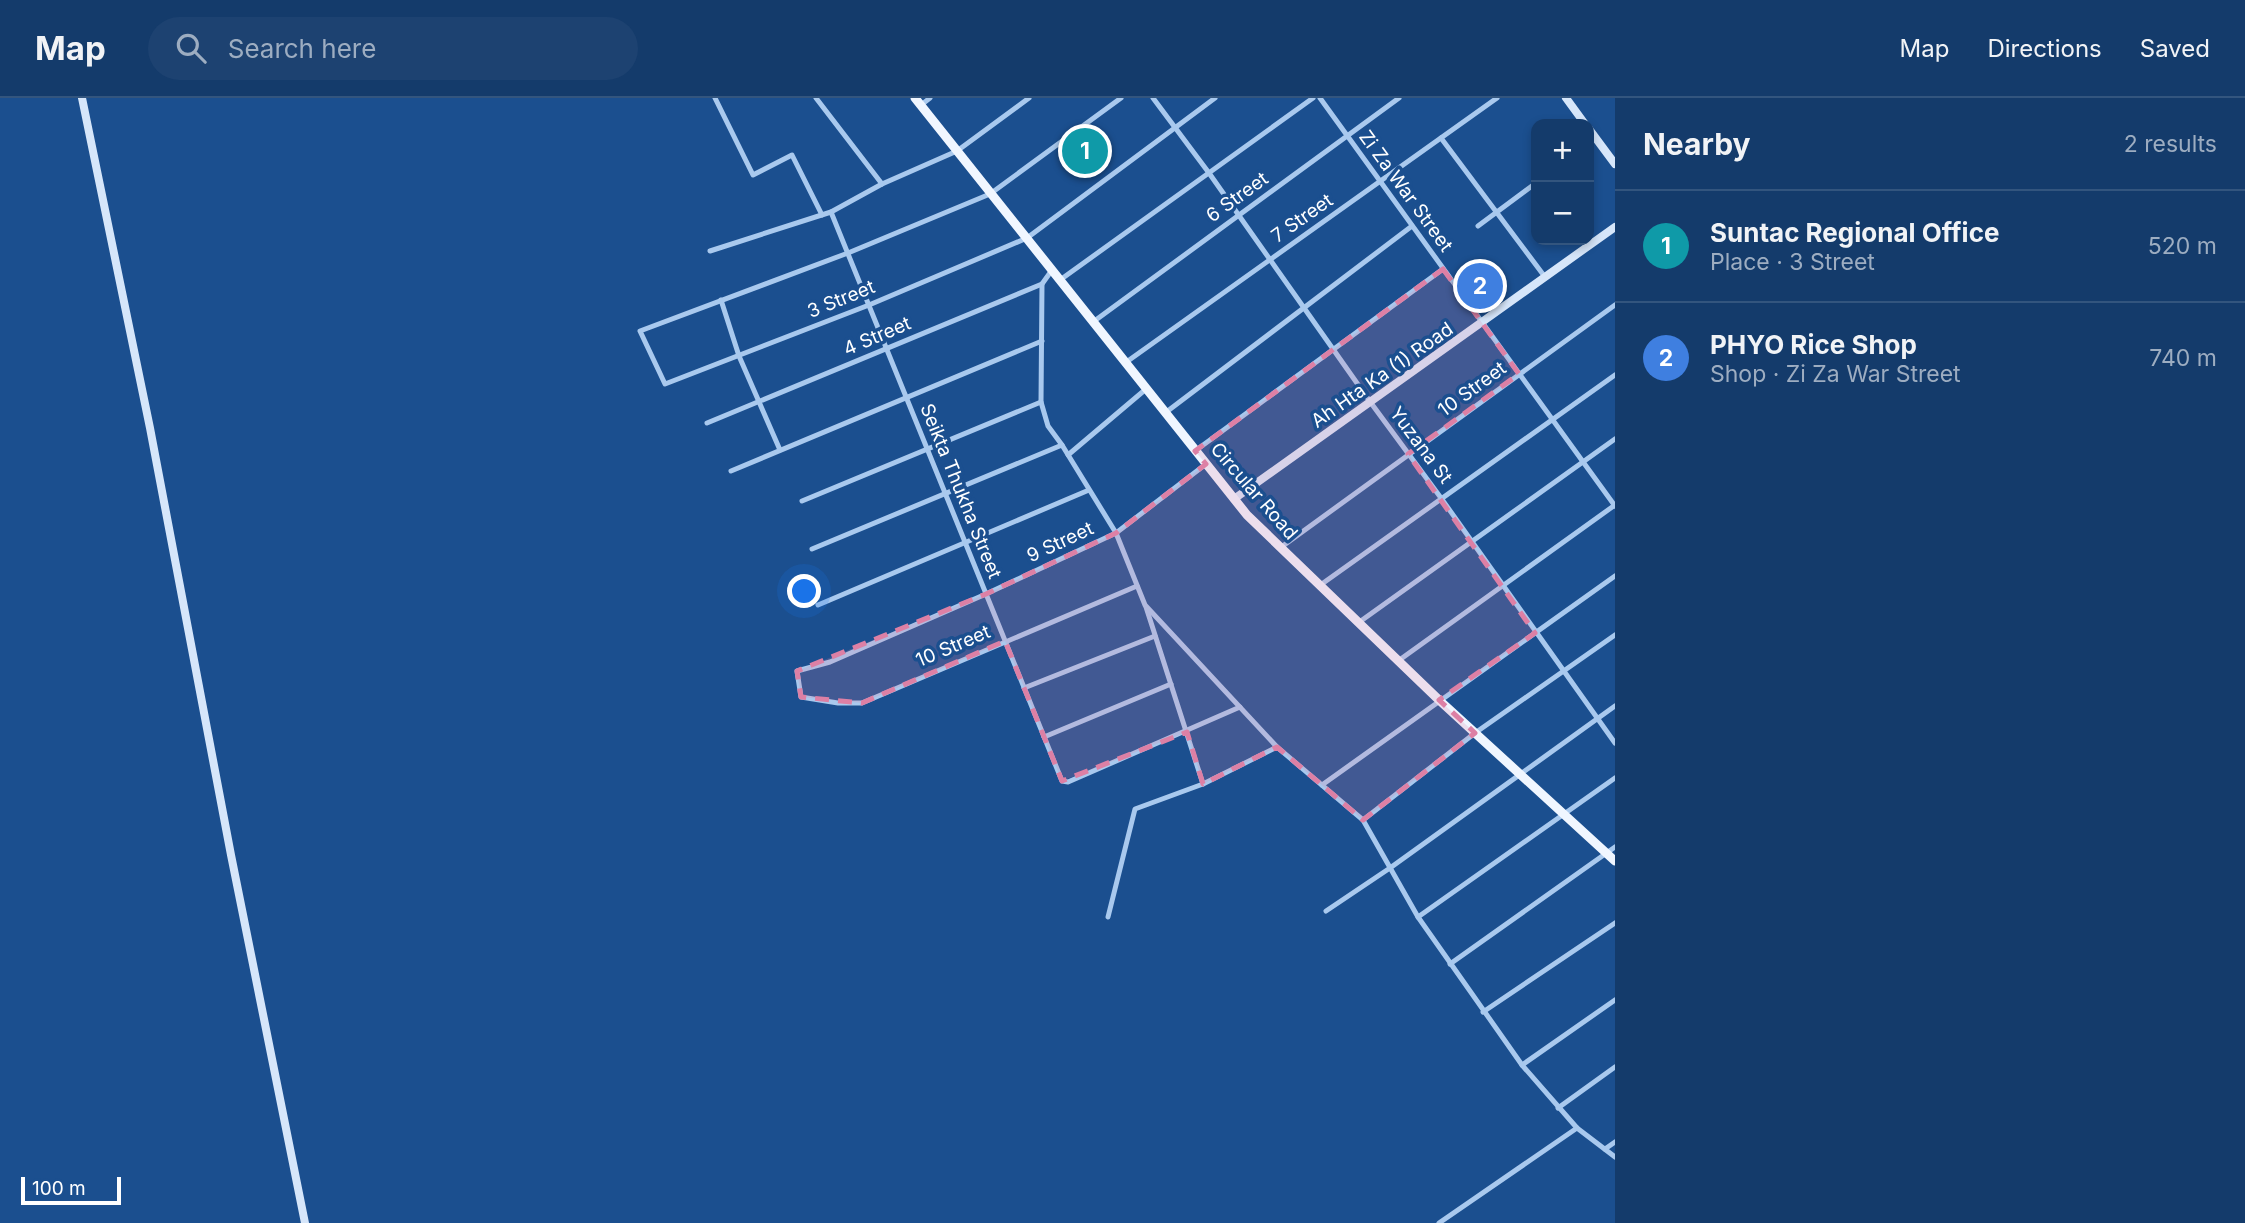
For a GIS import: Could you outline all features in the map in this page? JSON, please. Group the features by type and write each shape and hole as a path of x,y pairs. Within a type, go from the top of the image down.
{"main road":[{"name":"Circular Road","path":"918,101 1234,499 1319,586 1615,861"}],"street":[{"path":"82,98 150,428 231,855 305,1223"},
{"path":"715,98 753,175 792,155 822,215"},
{"path":"816,98 882,184"},
{"path":"918,101 930,98"},
{"path":"710,251 831,212 882,184 957,151 1029,98"},
{"path":"780,450 739,356 721,300 848,253 990,194 1121,98"},
{"name":"Yuzana St","path":"1153,98 1615,743"},
{"path":"1027,238 1214,98"},
{"path":"1060,280 1313,98"},
{"name":"Zi Za War Street","path":"1320,98 1615,505"},
{"name":"6 Street","path":"1093,322 1399,98"},
{"path":"1566,98 1581,119"},
{"name":"7 Street","path":"1125,363 1494,99"},
{"path":"1441,138 1545,277"},
{"path":"1594,143 1615,164"},
{"path":"1478,226 1531,187"},
{"name":"Seikta Thukha Street","path":"831,212 1062,781 1068,782 1186,732"},
{"path":"1165,413 1412,226"},
{"name":"Ah Hta Ka (1) Road","path":"1234,499 1615,227"},
{"name":"3 Street","path":"721,300 640,331 665,384 869,305 1027,238"},
{"path":"1195,451 1443,269"},
{"path":"1052,270 1042,284 1041,402 1048,426 1116,533 1145,605 1203,784"},
{"name":"4 Street","path":"707,423 1042,284"},
{"name":"10 Street","path":"1280,548 1615,304"},
{"path":"731,471 1042,341"},
{"path":"1319,586 1615,374"},
{"path":"1068,455 1146,389"},
{"path":"802,501 1041,402"},
{"path":"1359,623 1615,439"},
{"path":"812,549 1062,445"},
{"name":"9 Street","path":"797,671 830,662 986,594 1116,533 1206,464"},
{"path":"818,605 1089,489"},
{"path":"1398,661 1615,505"},
{"path":"1322,785 1615,576"},
{"name":"10 Street","path":"797,671 801,697 838,703 862,702 1137,586"},
{"path":"1145,605 1277,747 1363,820 1418,917 1521,1065 1577,1128 1615,1157"},
{"path":"1363,820 1475,733 1615,635"},
{"path":"1024,688 1155,636"},
{"path":"1044,737 1171,684"},
{"path":"1326,911 1615,706"},
{"path":"1186,732 1240,707"},
{"path":"1108,917 1135,809 1203,784 1277,747"},
{"path":"1418,917 1615,778"},
{"path":"1450,964 1615,847"},
{"path":"1483,1012 1615,923"},
{"path":"1521,1065 1615,1000"},
{"path":"1558,1108 1615,1067"},
{"path":"1439,1223 1577,1128"},
{"path":"1605,1149 1615,1142"}],"highlighted area":[{"path":"1443,269 1519,374 1408,454 1535,633 1439,700 1475,733 1363,820 1277,747 1203,784 1187,732 1062,781 1005,641 862,703 801,697 797,671 986,594 1116,533 1206,464 1195,451"}],"place":[{"name":"Suntac Regional Office","path":"1085,151"},
{"name":"PHYO Rice Shop","path":"1480,286"}]}
